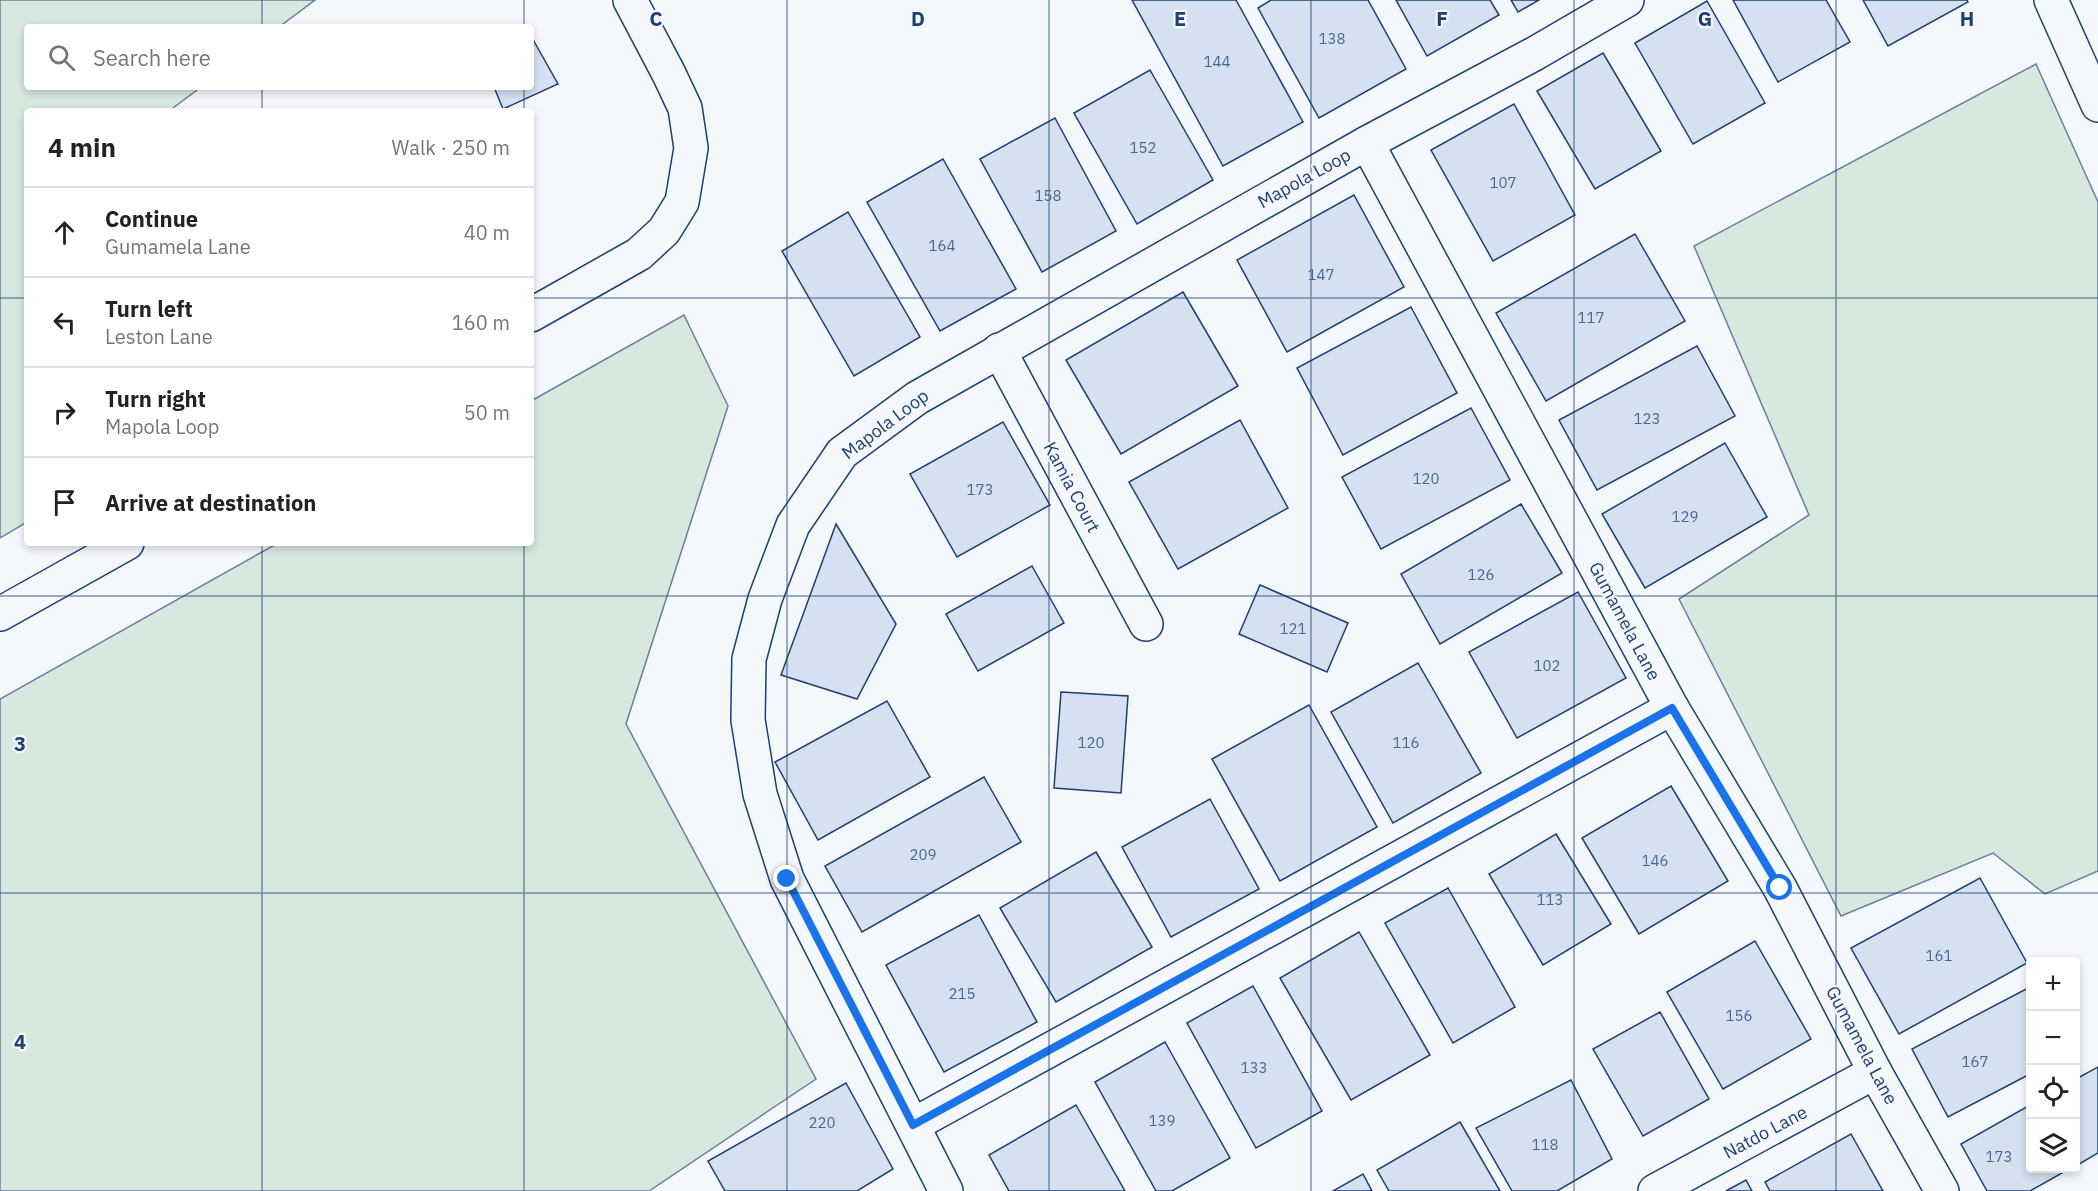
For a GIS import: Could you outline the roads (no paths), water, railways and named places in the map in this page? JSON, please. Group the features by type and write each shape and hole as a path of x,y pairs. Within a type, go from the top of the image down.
{"street":[{"path":"534,313 639,254 664,231 682,202 691,148 685,108 630,0"},
{"name":"Mapola Loop","path":"946,1191 787,879 760,794 748,720 749,659 765,599 793,525 842,453 917,398 1367,143 1534,54 1627,0"},
{"path":"2051,0 2098,105"},
{"name":"Gumamela Lane","path":"1367,143 1672,708 1780,888 1875,1072 1942,1191"},
{"name":"Kamia Court","path":"999,350 1146,624"},
{"path":"0,614 122,546"},
{"path":"913,1125 1672,708"},
{"name":"Natdo Lane","path":"1655,1191 1875,1072"}]}
